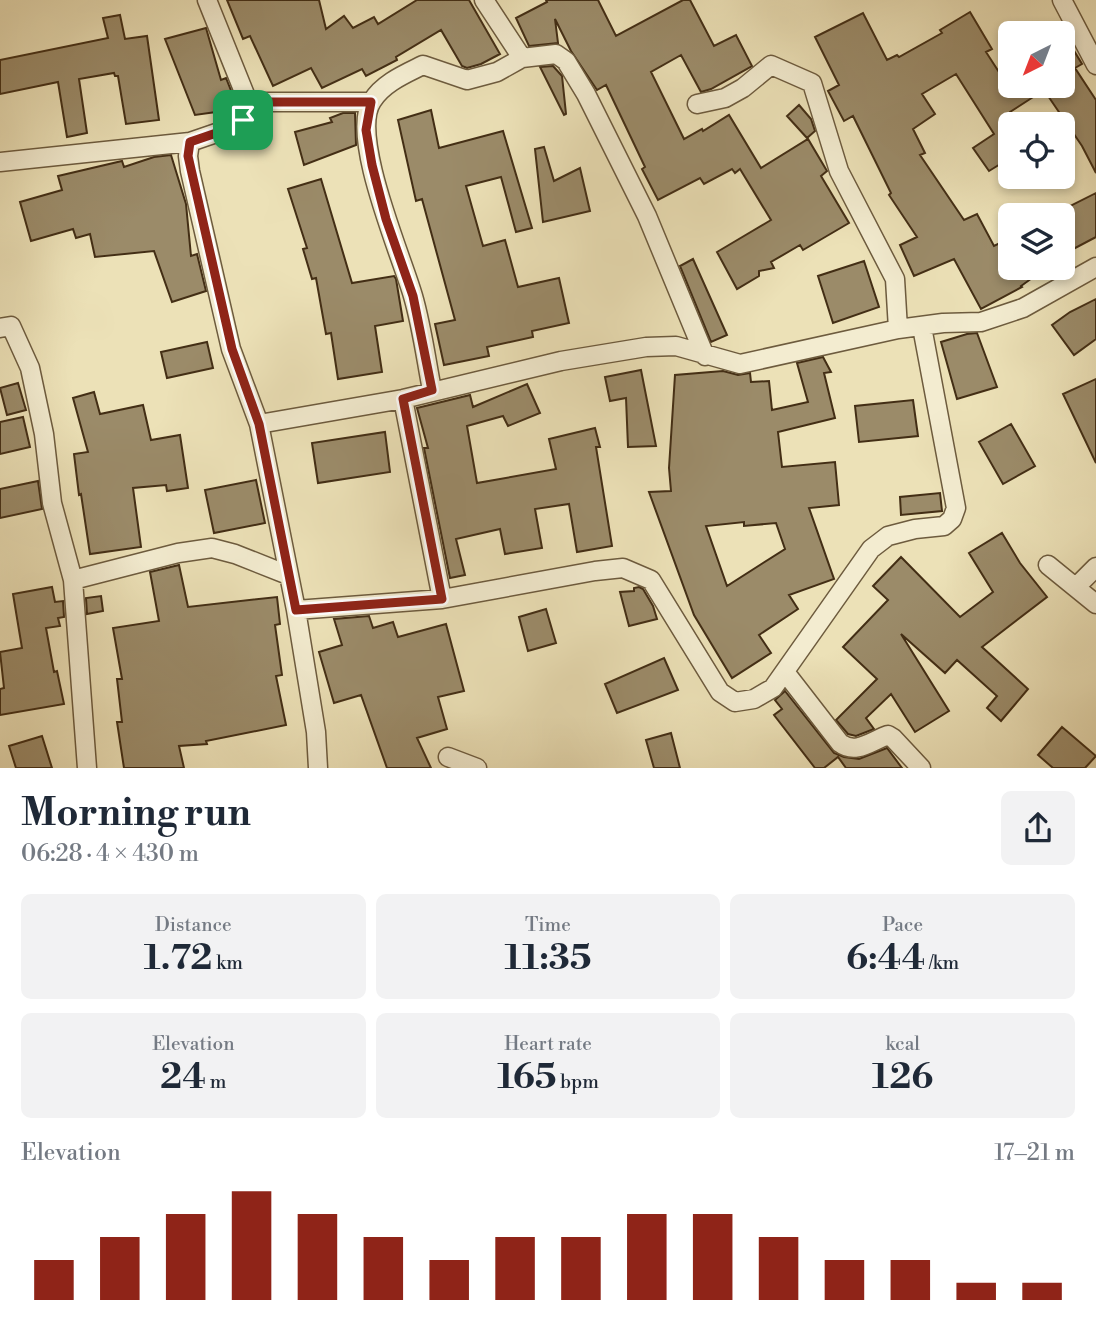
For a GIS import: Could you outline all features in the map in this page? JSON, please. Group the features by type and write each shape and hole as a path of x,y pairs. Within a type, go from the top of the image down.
{"street":[{"path":"0,162 190,142 225,130 243,120 248,102 207,0"},
{"path":"484,0 522,58"},
{"path":"1062,0 1096,65"},
{"path":"432,390 413,296 386,219 366,130 371,102 395,78 424,65 467,80 497,72 522,58 555,54 566,61 586,94 648,216 705,356"},
{"path":"697,104 725,98 743,88 771,65 812,83 839,172 895,279 898,329"},
{"path":"248,102 371,102"},
{"path":"190,142 190,170 232,349 259,424 296,610 316,732 318,768"},
{"path":"259,424 403,399 561,360 646,347 676,346 740,364 898,329 943,323 981,322 1023,308 1096,267"},
{"path":"0,328 11,326 30,368 44,435 52,503 73,580 87,768"},
{"path":"296,610 442,599 595,570 623,568 652,580 720,692 735,702 754,699 773,688 871,549 888,536 915,529 944,526 952,519 956,508 922,327"},
{"path":"403,399 442,599"},
{"path":"73,580 178,553 212,548 288,575"},
{"path":"1048,565 1096,604"},
{"path":"1076,587 1096,567"},
{"path":"785,672 840,743 855,749 888,735 922,768"},
{"path":"447,757 477,768"}],"building":[{"path":"227,0 319,0 326,29 344,16 353,28 374,17 378,24 417,0 469,0 500,54 481,64 467,68 462,66 441,30 396,57 397,60 366,76 362,69 322,88 311,68 273,86 250,36 243,39"},
{"path":"546,0 598,0 616,36 683,0 690,0 714,46 736,35 752,66 701,92 681,55 651,72 684,139 729,115 761,168 808,139 827,171 821,176 849,223 803,250 800,245 771,262 774,268 759,271 759,276 737,289 717,252 771,220 740,169 735,173 732,169 704,184 700,178 658,200 606,85 597,90 571,51 555,19 558,43 529,46 516,18 547,2"},
{"path":"970,12 992,49 986,52 998,71 998,98 1032,98 1010,112 998,112 998,165 989,171 973,148 994,134 956,74 922,94 935,114 913,129 925,153 920,155 964,220 977,214 994,246 998,244 998,280 1029,280 1022,287 981,309 954,259 914,276 900,245 917,237 889,195 891,193 853,116 844,121 828,91 839,85 815,37 863,13 887,60 897,55 899,57 942,33 940,30"},
{"path":"120,15 125,39 147,36 159,120 126,124 118,76 114,73 79,79 87,133 67,137 58,82 0,94 0,60 108,38 103,18"},
{"path":"206,28 221,80 226,78 236,103 216,112 195,115 165,39"},
{"path":"1075,52 1082,64 1075,68"},
{"path":"553,66 562,76 564,115 540,67"},
{"path":"1075,68 1096,100 1096,173 1075,136 1075,112 1059,112 1049,98 1075,98"},
{"path":"799,105 811,119 815,131 807,138 787,116"},
{"path":"431,110 439,148 503,131 532,228 516,232 501,177 466,186 483,246 505,240 518,287 559,278 569,323 532,331 533,337 487,347 489,356 444,365 435,324 455,320 422,199 416,201 398,120"},
{"path":"343,113 355,113 356,145 304,165 295,132 332,122 330,118"},
{"path":"544,147 554,181 580,168 590,211 543,222 535,149"},
{"path":"171,155 186,204 191,256 197,254 206,291 172,302 154,251 95,257 90,234 76,238 73,229 31,241 20,202 62,190 58,176 122,161 124,167 154,157"},
{"path":"321,179 352,283 394,276 396,279 403,321 375,326 382,372 338,379 331,333 326,334 316,278 312,279 303,249 307,248 288,189"},
{"path":"1096,193 1096,237 1075,248 1075,204"},
{"path":"693,259 727,335 711,342 680,266"},
{"path":"864,261 879,307 833,323 818,276"},
{"path":"1096,299 1096,339 1074,355 1052,325"},
{"path":"977,333 997,387 957,399 941,342"},
{"path":"207,342 213,368 167,378 161,352"},
{"path":"823,357 831,372 824,373 835,418 778,432 782,467 835,462 839,505 809,508 834,579 789,595 798,609 759,635 771,653 732,678 694,615 649,492 671,491 669,468 675,375 723,371 738,375 750,373 751,382 769,381 772,410 808,402 797,363","holes":["744,522 744,526 776,523 785,549 727,586 706,526"]},
{"path":"641,370 656,446 628,447 626,398 610,401 605,377"},
{"path":"1096,379 1096,463 1063,394"},
{"path":"18,383 26,410 7,415 0,388"},
{"path":"527,384 540,413 508,426 503,416 467,426 477,483 556,469 549,439 595,428 600,447 596,447 612,546 577,552 569,504 535,509 542,548 505,554 500,529 456,539 465,575 450,578 424,448 428,448 417,408 470,395 473,407"},
{"path":"94,392 100,414 143,405 151,440 180,435 188,488 167,491 166,485 133,488 141,547 90,554 74,454 88,452 73,398"},
{"path":"913,400 918,436 859,442 855,406"},
{"path":"23,417 30,447 0,454 0,422"},
{"path":"1011,424 1035,466 1003,484 979,442"},
{"path":"385,432 390,472 318,483 312,443"},
{"path":"256,480 265,523 214,533 205,490"},
{"path":"38,481 42,509 0,518 0,489"},
{"path":"940,493 942,511 901,515 900,497"},
{"path":"1002,533 1020,563 1047,597 982,647 1028,689 1001,721 987,708 997,696 957,660 945,673 901,634 949,711 915,732 891,694 866,718 874,729 856,736 848,734 836,720 877,679 843,647 888,600 873,586 901,557 960,617 993,592 969,553"},
{"path":"179,565 188,607 277,597 280,624 275,625 282,675 276,676 286,725 206,741 207,744 179,746 184,768 124,768 117,722 122,722 117,679 122,679 113,628 159,621 150,572"},
{"path":"52,587 55,602 63,601 64,617 58,618 60,626 46,628 54,672 57,671 64,704 0,715 0,689 4,688 0,652 22,648 13,594"},
{"path":"639,587 653,606 657,619 629,626 620,592 634,591 634,588"},
{"path":"101,596 103,611 87,614 86,598"},
{"path":"546,609 556,643 528,651 519,617"},
{"path":"369,616 373,628 393,622 398,637 446,624 464,691 438,697 447,729 417,738 431,768 387,768 361,695 334,703 319,652 342,645 334,619"},
{"path":"664,658 678,690 617,713 605,684"},
{"path":"785,691 834,753 859,759 887,748 902,768 846,768 838,757 824,768 815,768 774,715 782,709 775,700"},
{"path":"1062,727 1096,756 1085,768 1053,768 1038,755"},
{"path":"671,733 680,768 654,768 646,740"},
{"path":"42,736 52,768 16,768 9,746"}],"route":[{"path":"248,102 371,102 366,130 372,165 386,219 413,296 432,390 403,399 442,599 296,610 259,424 232,349 188,156 190,142 225,130 243,120 248,102"}]}
